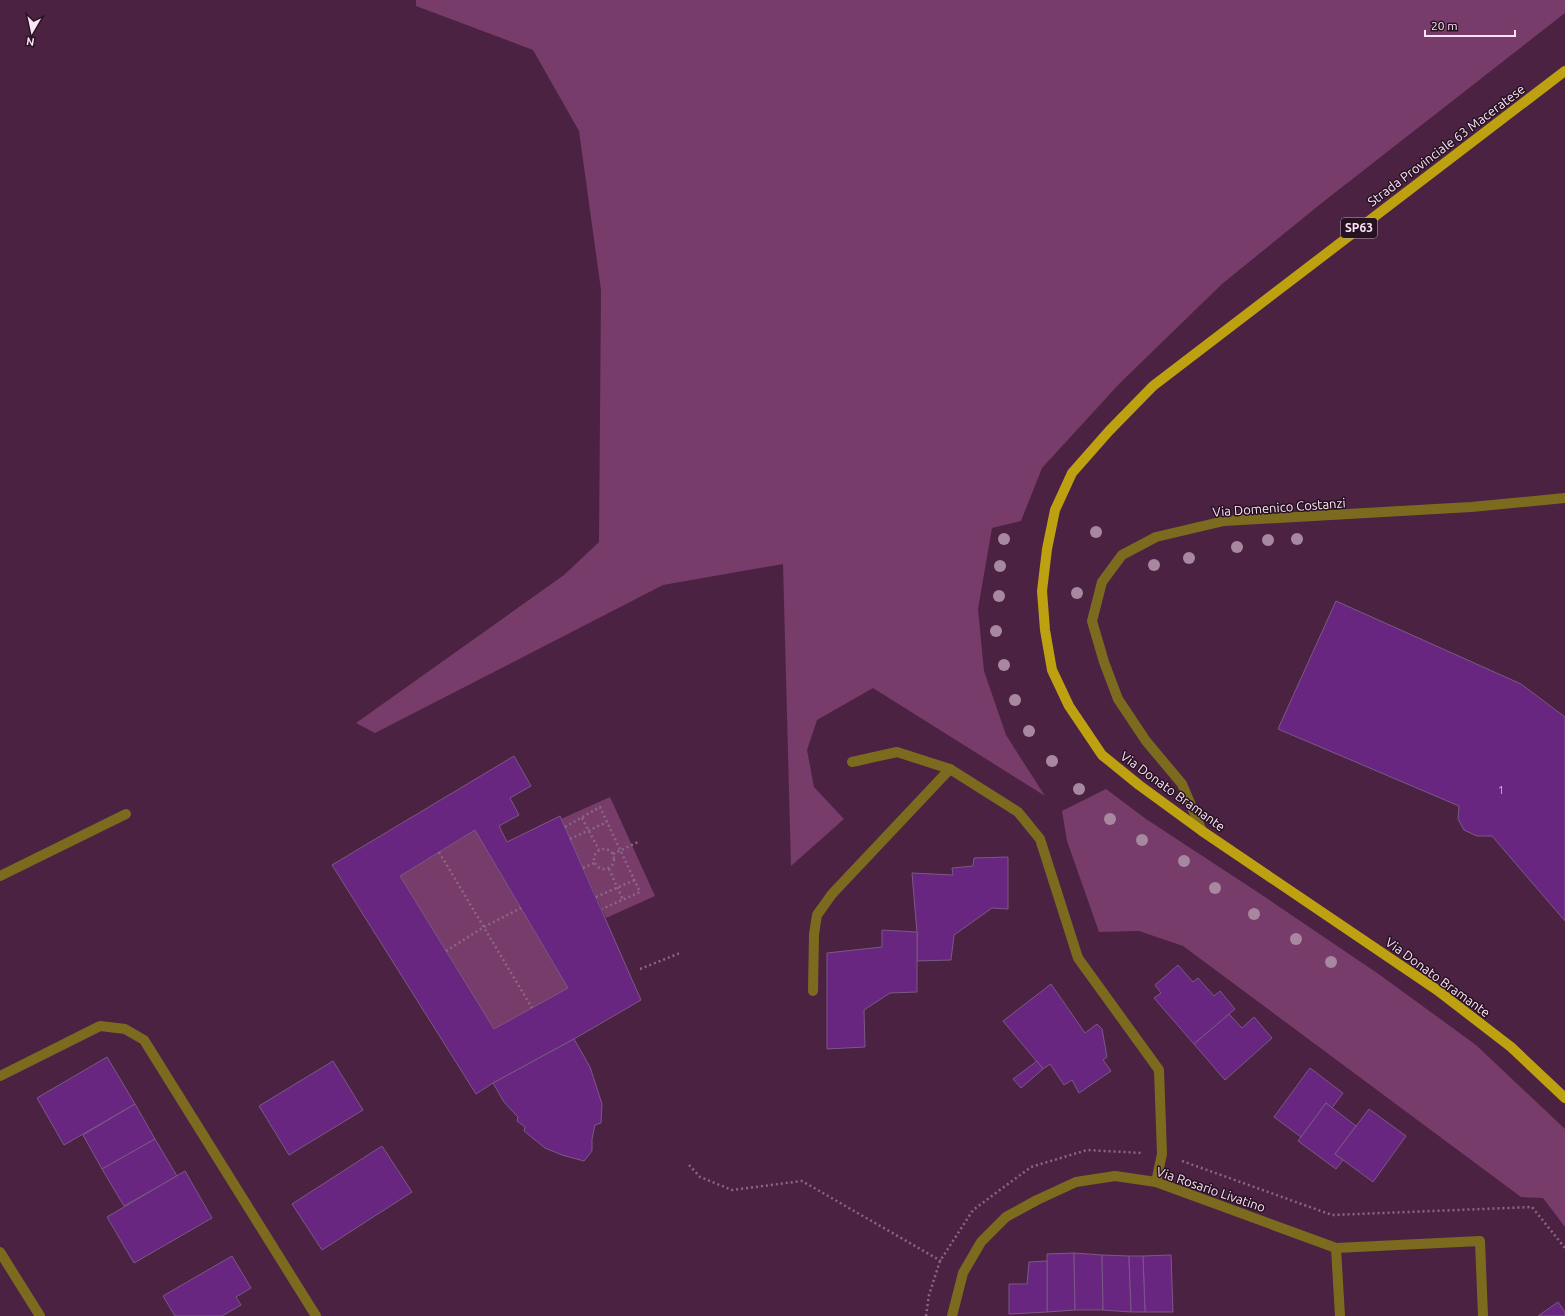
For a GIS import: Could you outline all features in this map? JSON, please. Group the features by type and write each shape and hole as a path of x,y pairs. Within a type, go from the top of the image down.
{"main road":[{"name":"Strada Provinciale 63 Maceratese","path":"1153,386 1565,71"},
{"name":"Via Donato Bramante","path":"1153,386 1108,431 1072,473 1055,510 1047,549 1042,591 1045,630 1052,670 1069,706 1102,755 1138,785 1202,831 1437,990 1510,1047 1565,1098"}],"street":[{"name":"Via Domenico Costanzi","path":"1202,831 1182,784 1146,741 1118,699 1104,662 1092,621 1102,582 1122,555 1156,537 1224,522 1471,507 1565,498"},
{"path":"852,762 897,752 950,769 1018,812 1040,839 1078,958 1159,1070 1162,1154 1156,1182"},
{"path":"813,991 814,934 817,915 832,894 950,769"},
{"path":"0,876 126,814"},
{"path":"0,1076 100,1026 125,1029 144,1040 316,1316"},
{"name":"Via Rosario Livatino","path":"952,1316 963,1273 981,1242 1006,1217 1037,1200 1076,1182 1115,1176 1156,1182 1336,1248 1480,1241 1483,1316"},
{"path":"1336,1248 1340,1316"},
{"path":"0,1252 40,1316"}],"path":[{"path":"565,827 600,807 635,880 640,892 602,909"},
{"path":"582,818 599,850"},
{"path":"570,839 607,822"},
{"path":"613,854 638,842"},
{"path":"605,848 613,854 614,861 609,869 603,870 594,863 594,855 599,850 605,848"},
{"path":"439,852 532,1008"},
{"path":"583,868 594,863"},
{"path":"609,869 623,900"},
{"path":"596,897 635,880"},
{"path":"446,951 484,927 521,908"},
{"path":"640,969 680,953"},
{"path":"689,1165 700,1177 732,1190 802,1181 963,1273"}],"shaded area":[{"path":"416,0 1565,0 1565,13 1323,202 1222,284 1120,383 1042,468 1021,521 992,528 978,609 984,671 1006,735 1045,796 873,688 817,720 807,750 814,787 844,819 791,866 783,564 663,585 375,733 356,723 564,575 599,542 601,290 579,131 533,50 416,6"},
{"path":"1106,789 1146,819 1380,975 1476,1045 1565,1129 1565,1227 1543,1198 1521,1197 1183,946 1139,931 1099,932 1067,841 1062,811"},
{"path":"610,797 655,896 606,918 561,819"},
{"path":"475,830 568,988 494,1029 400,876"}],"building":[{"path":"1336,601 1521,684 1565,717 1565,921 1492,836 1477,836 1464,830 1458,819 1459,806 1278,729"},
{"path":"514,756 531,786 510,798 519,815 499,826 507,842 560,816 641,1000 476,1094 332,865","holes":["475,830 568,988 494,1029 400,876"]},
{"path":"1008,857 1008,909 992,908 954,935 951,960 917,961 917,932 912,873 953,875 952,868 973,866 974,858"},
{"path":"882,930 917,932 917,992 890,993 864,1010 865,1047 827,1049 827,953 882,947"},
{"path":"1178,965 1193,982 1198,978 1214,996 1220,991 1235,1009 1194,1044 1154,998 1161,993 1155,985"},
{"path":"1051,984 1085,1033 1097,1024 1102,1029 1107,1057 1103,1060 1111,1071 1079,1093 1072,1080 1064,1085 1050,1064 1043,1069 1003,1021"},
{"path":"1229,1014 1242,1028 1254,1017 1272,1038 1225,1080 1194,1044"},
{"path":"574,1039 590,1067 602,1104 601,1123 595,1125 592,1139 592,1151 584,1161 562,1155 545,1148 524,1131 525,1127 517,1121 518,1117 504,1102 493,1083"},
{"path":"107,1057 135,1104 64,1145 37,1098"},
{"path":"333,1061 363,1110 289,1155 259,1106"},
{"path":"1037,1061 1043,1069 1021,1088 1013,1079"},
{"path":"1310,1068 1343,1093 1332,1108 1326,1103 1301,1137 1274,1117"},
{"path":"1326,1103 1356,1126 1335,1154 1343,1160 1336,1169 1298,1141"},
{"path":"135,1104 155,1139 102,1169 83,1135"},
{"path":"1369,1109 1406,1136 1373,1182 1335,1154"},
{"path":"155,1139 177,1176 124,1206 102,1169"},
{"path":"382,1146 412,1192 322,1250 292,1204"},
{"path":"185,1171 212,1218 134,1263 107,1217"},
{"path":"1074,1253 1075,1310 1047,1312 1047,1254"},
{"path":"1074,1253 1102,1255 1103,1310 1075,1310"},
{"path":"1102,1255 1129,1256 1131,1312 1103,1310"},
{"path":"1171,1255 1173,1312 1145,1312 1143,1256"},
{"path":"232,1256 251,1288 236,1297 241,1305 222,1316 175,1316 163,1296"},
{"path":"1129,1256 1143,1256 1145,1312 1131,1312"},
{"path":"1047,1261 1047,1312 1009,1314 1009,1284 1027,1284 1029,1262"},
{"path":"1558,1302 1565,1312 1565,1316 1538,1316"}]}
